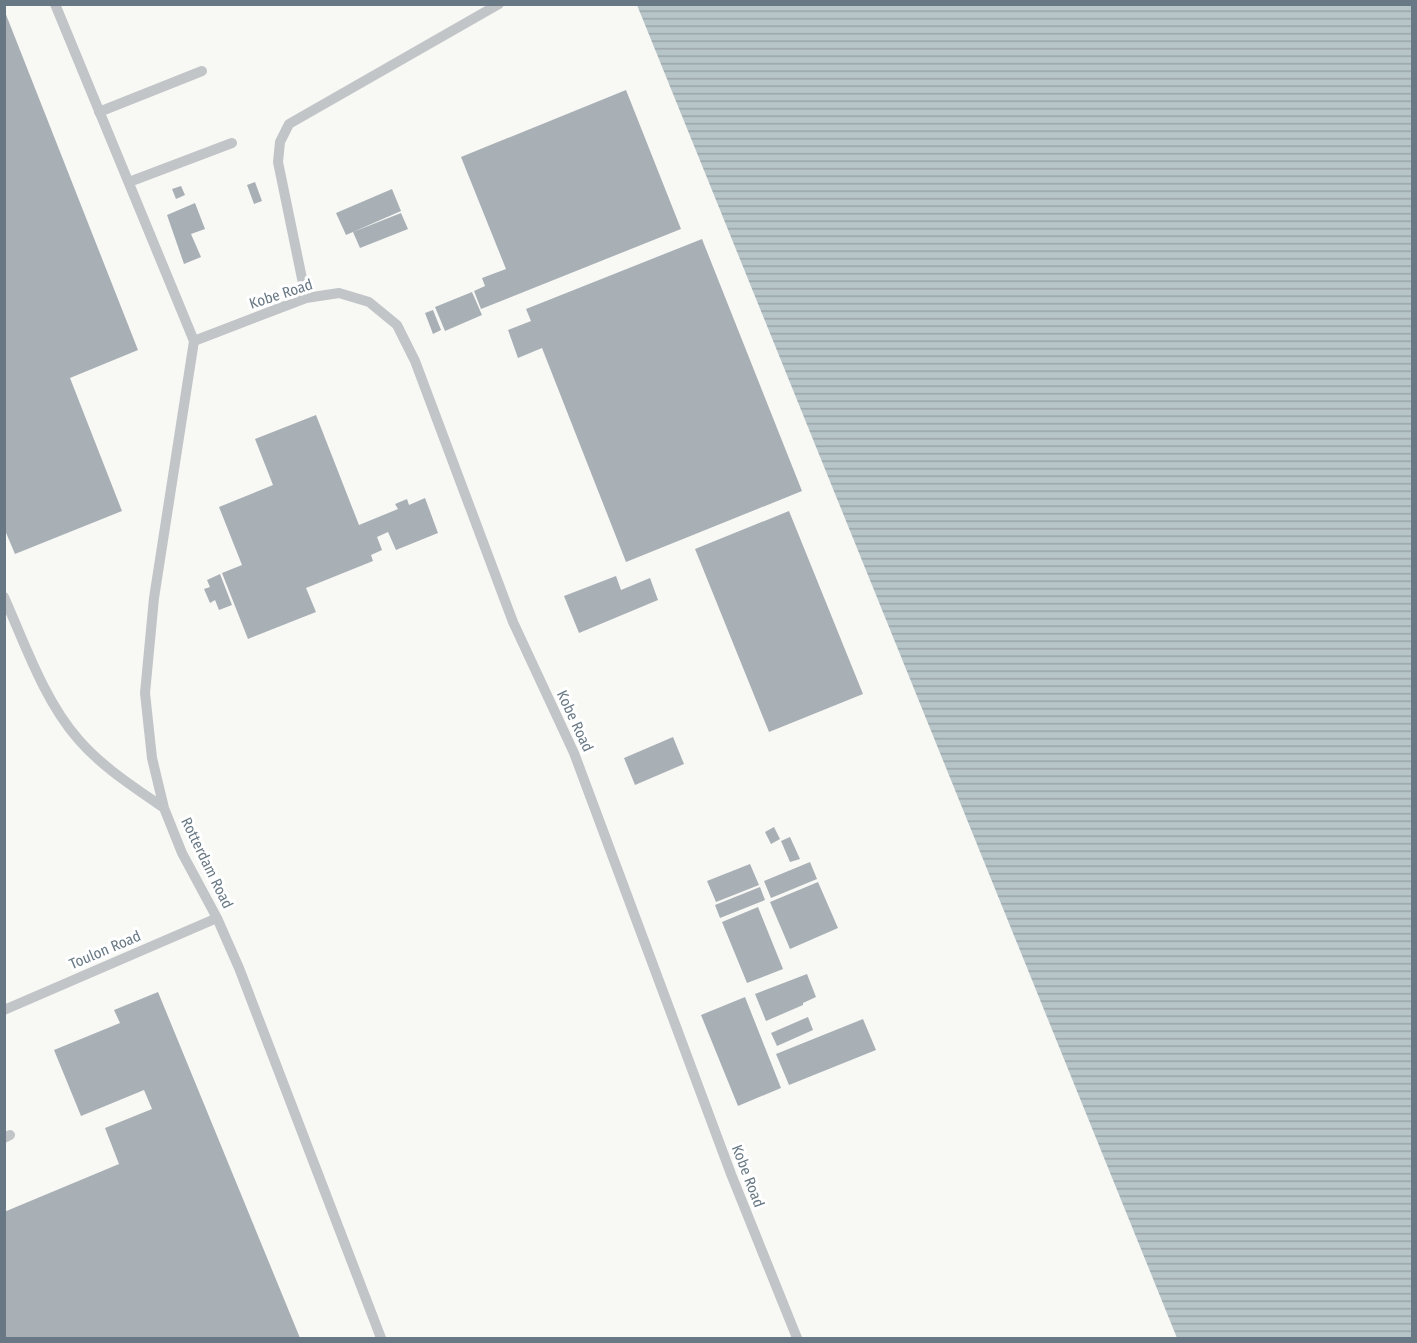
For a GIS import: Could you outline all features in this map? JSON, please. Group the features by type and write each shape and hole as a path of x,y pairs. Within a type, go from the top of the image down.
{"lane":[{"path":"55,4 194,341"},
{"path":"306,298 278,162 280,142 289,124 499,4"},
{"path":"99,112 201,71"},
{"path":"129,183 232,143"},
{"name":"Kobe Road","path":"194,341 306,298 339,293 369,302 397,325 415,361 513,622 574,753 731,1174 797,1338"},
{"name":"Rotterdam Road","path":"194,341 153,598 145,693 152,758 164,808 182,853 217,918 254,1003 381,1338"},
{"path":"4,597 52,701 77,739 111,771 164,808"},
{"name":"Toulon Road","path":"4,1010 217,918"}],"shaded area":[{"path":"637,5 1412,5 1412,1338 1177,1338"}],"building":[{"path":"5,12 138,350 70,378 122,511 15,554 4,528"},
{"path":"626,90 681,229 481,309 474,291 485,286 482,278 506,269 461,157"},
{"path":"255,182 262,201 254,204 247,185"},
{"path":"181,186 185,195 176,199 172,189"},
{"path":"392,189 401,211 346,235 336,213"},
{"path":"195,203 205,229 191,234 201,257 184,264 167,215"},
{"path":"401,213 408,229 360,248 353,232"},
{"path":"702,239 802,491 626,562 542,348 518,358 508,330 531,321 526,309"},
{"path":"472,292 482,315 445,331 435,307"},
{"path":"433,310 441,330 433,334 425,313"},
{"path":"316,415 359,525 398,509 395,504 407,499 409,505 425,498 438,533 396,550 388,532 377,537 382,550 371,555 373,561 306,588 316,612 248,639 222,573 242,565 219,507 273,485 255,439"},
{"path":"789,511 863,694 769,732 695,549"},
{"path":"220,574 232,605 219,610 215,600 210,603 204,589 210,587 207,580"},
{"path":"616,576 621,590 650,578 658,600 579,633 564,596"},
{"path":"673,737 684,764 635,785 624,758"},
{"path":"774,827 780,839 771,844 765,832"},
{"path":"790,837 800,859 790,862 781,841"},
{"path":"810,862 817,879 771,898 764,881"},
{"path":"750,864 759,885 716,902 707,881"},
{"path":"818,882 838,928 790,949 770,902"},
{"path":"760,887 765,900 720,918 715,905"},
{"path":"758,907 783,969 747,983 722,922"},
{"path":"807,974 816,997 766,1021 755,994"},
{"path":"158,992 300,1338 4,1338 4,1212 119,1164 105,1128 152,1109 144,1090 81,1116 54,1050 120,1023 114,1010"},
{"path":"745,997 781,1088 738,1106 701,1015"},
{"path":"808,1017 813,1030 777,1046 771,1033"},
{"path":"863,1019 876,1050 789,1085 776,1054"}]}
